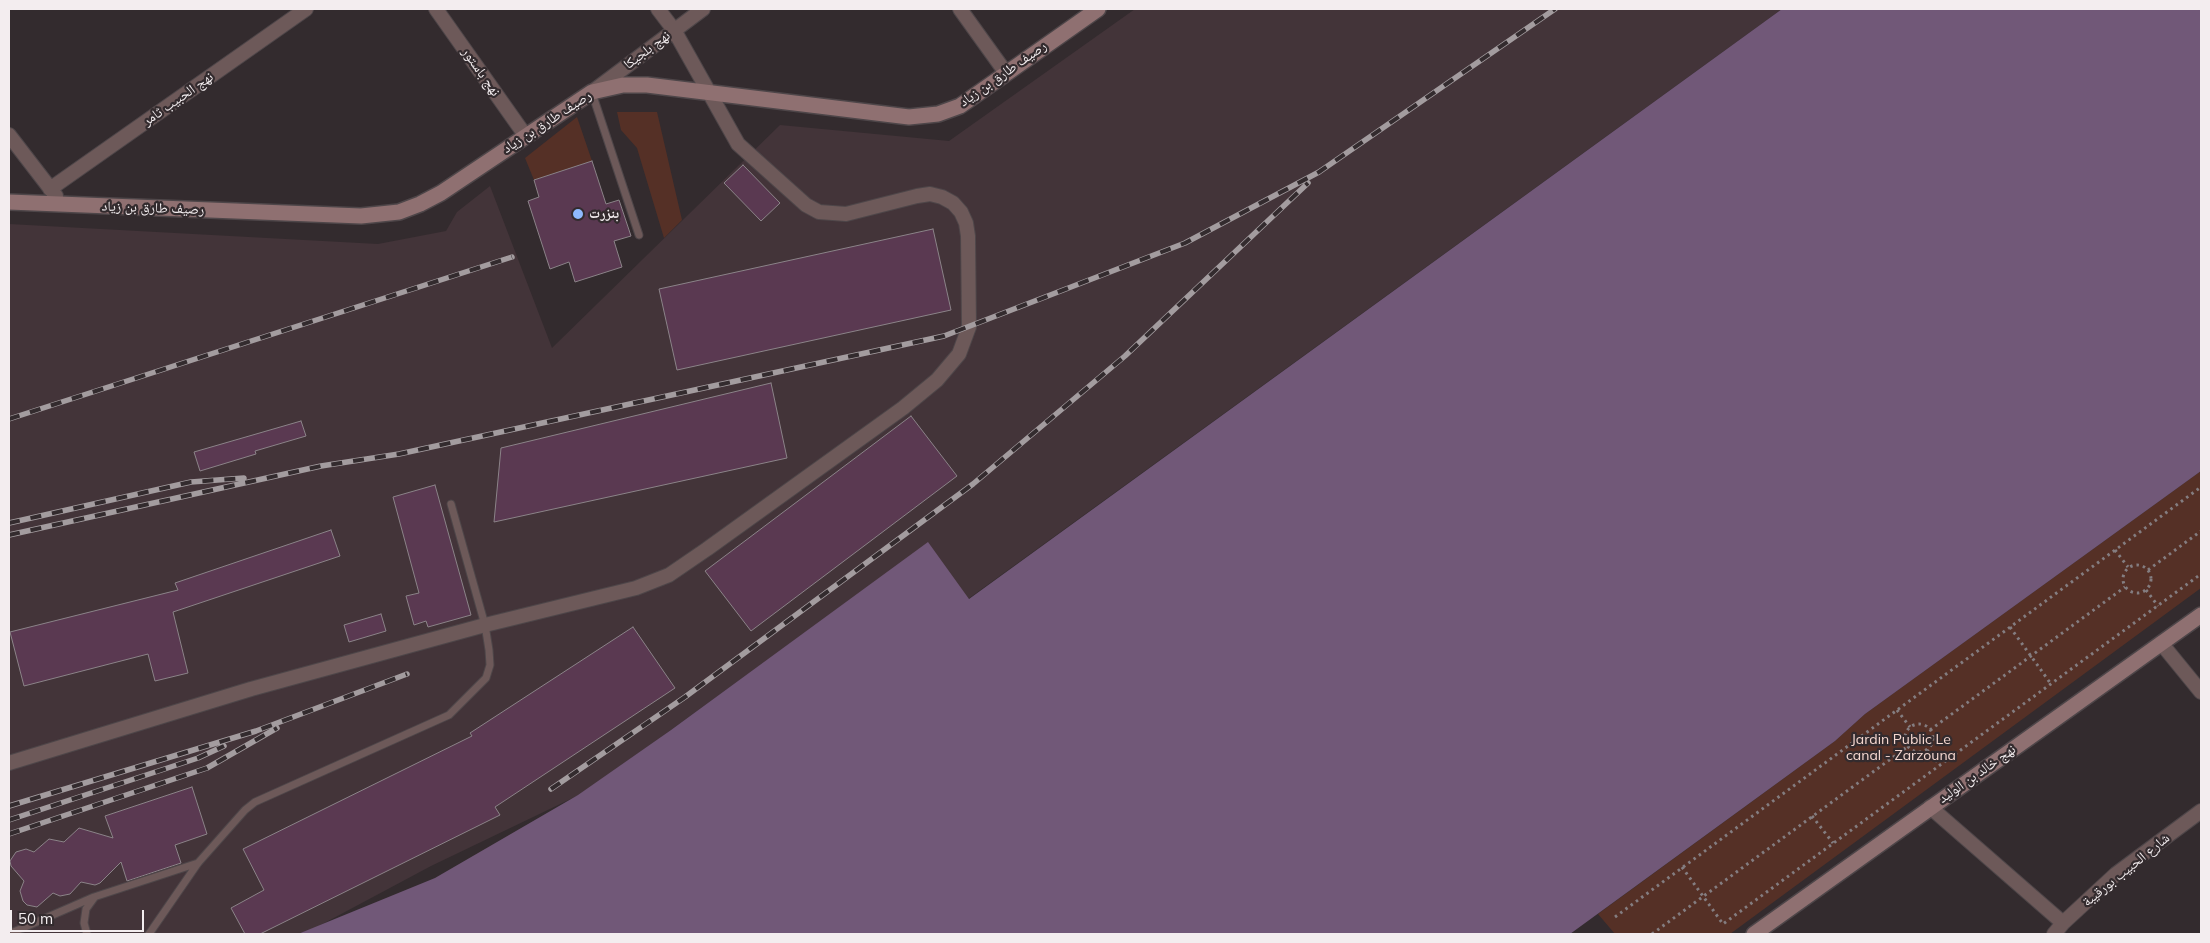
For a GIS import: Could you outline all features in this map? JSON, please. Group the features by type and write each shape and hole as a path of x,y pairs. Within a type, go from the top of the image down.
{"main road":[{"name":"رصيف طارق بن زياد","path":"9,202 361,216 380,215 413,207 441,193 592,92 623,84 710,91 909,117 938,114 960,106 1098,9"},
{"name":"نهج خالد بن الوليد","path":"1754,934 2201,615"}],"street":[{"name":"نهج الحبيب ثامر","path":"50,189 306,9"},
{"name":"نهج باستور","path":"436,9 525,136"},
{"path":"9,763 250,689 485,625 628,590 669,574 708,549 903,408 937,380 959,354 969,327 968,236 966,223 957,207 942,197 930,194 846,214 819,212 806,205 744,150 674,30 658,9"},
{"name":"نهج بلجيكا","path":"592,92 703,9"},
{"path":"960,9 1006,73"},
{"path":"9,135 63,204"},
{"path":"2160,643 2201,692"},
{"path":"1930,807 2058,928"},
{"name":"شارع الحبيب بورقيبة","path":"2058,928 2116,874 2201,811"}],"lane":[{"path":"592,92 639,235"},
{"path":"149,934 198,863 245,810 255,802 449,715 486,678 490,665 485,625 451,504"},
{"path":"9,934 94,897 198,863"},
{"path":"88,934 84,923 86,909 94,897"}],"path":[{"path":"1615,917 2201,487"},
{"path":"2148,570 2201,531"},
{"path":"2115,550 2128,567"},
{"path":"2140,565 2148,570 2151,579 2146,590 2137,593 2125,587 2122,578 2128,567 2140,565"},
{"path":"1682,867 1724,924 2201,574"},
{"path":"1930,730 2125,587"},
{"path":"2146,590 2158,606"},
{"path":"2010,627 2051,684"},
{"path":"1897,710 1910,727"},
{"path":"1922,724 1930,730 1932,743 1927,750 1914,752 1907,746 1904,737 1910,727 1922,724"},
{"path":"1652,934 1907,746"},
{"path":"1927,750 1940,766"},
{"path":"1812,816 1833,843"}],"shaded area":[{"path":"1135,9 1782,9 968,599 928,543 579,795 431,866 315,928 298,934 9,934 9,224 378,244 446,231 457,212 490,186 552,348 780,125 949,141"},
{"path":"1782,9 2201,9 2201,471 1865,714 1835,741 1570,934 298,934 435,878 578,795 671,730 928,542 969,599"}],"green space":[{"path":"617,112 657,112 682,220 664,238 637,148 621,130"},
{"path":"577,117 592,161 534,180 525,158"},
{"name":"Jardin Public Le canal - Zarzouna","path":"2201,471 2201,588 1730,934 1615,934 1598,914 1835,741 1865,714"}],"building":[{"name":"بنزرت","path":"592,161 606,204 619,200 631,236 614,241 622,267 575,282 569,262 550,269 528,201 539,197 534,180"},
{"path":"743,165 780,203 761,221 724,183"},
{"path":"933,229 951,310 677,370 659,289"},
{"path":"771,383 787,458 494,522 501,448"},
{"path":"911,416 957,476 751,631 705,571"},
{"path":"301,421 306,436 255,451 256,454 200,471 194,452"},
{"path":"435,485 471,615 428,627 426,621 414,625 406,596 419,593 393,497"},
{"path":"331,530 340,556 173,612 188,673 155,681 148,654 24,686 10,632 178,590 175,583"},
{"path":"381,614 386,631 349,642 344,625"},
{"path":"633,627 675,688 495,807 500,815 260,934 245,934 231,908 264,890 243,849 472,736 470,733"},
{"path":"192,787 207,834 175,845 181,863 127,881 121,862 100,883 95,885 81,882 70,894 60,896 53,893 37,907 27,905 23,901 20,891 24,881 11,866 10,861 16,852 26,849 34,852 49,839 64,842 79,828 113,838 105,816"}],"railway":[{"path":"9,535 321,466 399,454 944,336 1185,243 1319,172 1555,9"},
{"path":"551,789 685,697 973,484 1125,356 1308,183"},
{"path":"9,419 512,257"},
{"path":"9,523 191,482 244,478"},
{"path":"9,806 256,731 407,674"},
{"path":"9,834 207,768 277,728"},
{"path":"9,820 198,758 224,746"}],"place":[{"name":"بنزرت","path":"578,214"}]}
